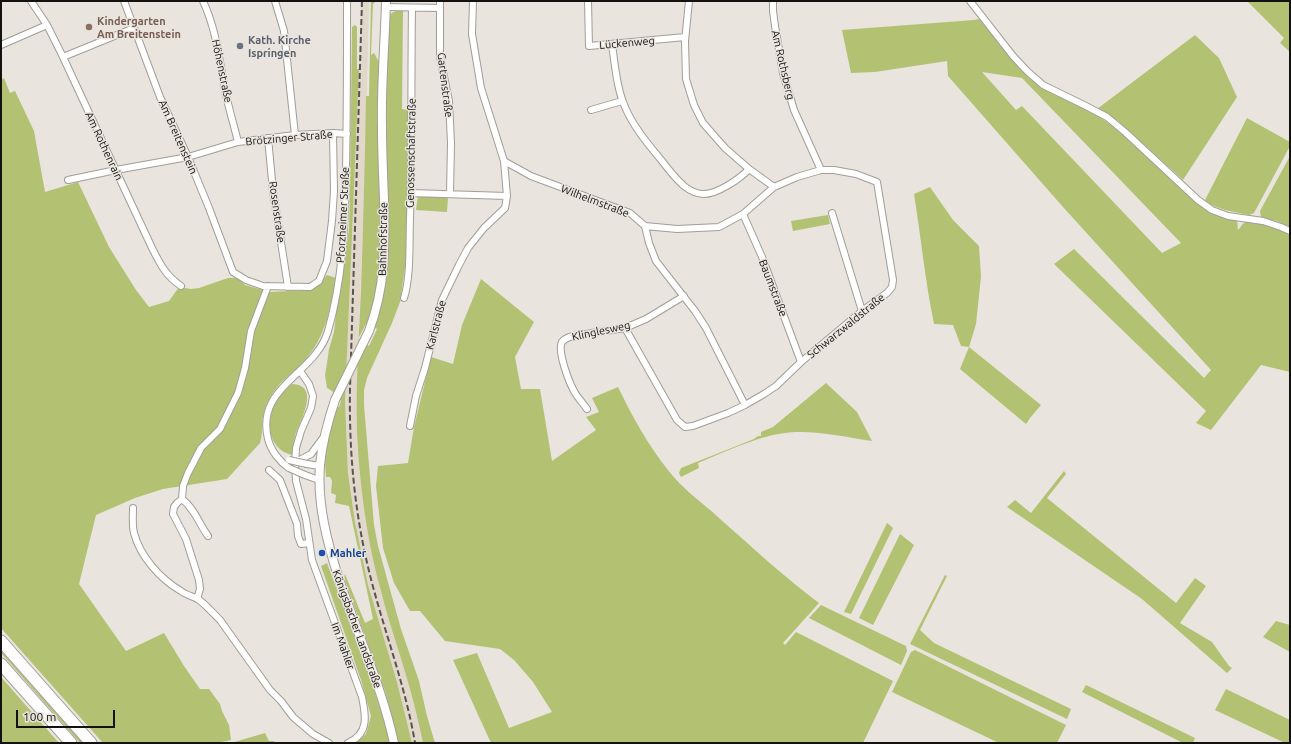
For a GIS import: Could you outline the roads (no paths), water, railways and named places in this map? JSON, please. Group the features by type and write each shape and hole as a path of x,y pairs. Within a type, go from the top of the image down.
{"highway":[{"path":"1,641 91,743"},
{"path":"1,664 71,743"}],"main road":[{"name":"Bahnhofstraße","path":"320,466 324,437 336,400 369,331 377,308 384,266 385,239 382,124 386,4"},
{"name":"Königsbacher Landstraße","path":"320,466 319,480 321,511 330,551 350,612 380,694 394,743"}],"street":[{"name":"Am Rothenrain","path":"32,1 47,25 63,57 141,225 161,264 172,280 181,286"},
{"name":"Am Breitenstein","path":"124,1 160,97 188,157 233,272 246,280 263,286 268,286"},
{"name":"Höhenstraße","path":"203,1 208,12 218,46 223,80 238,142"},
{"path":"275,1 284,31 295,135"},
{"name":"Pforzheimer Straße","path":"319,480 289,468 281,462 270,444 266,423 270,404 277,393 300,371 321,347 327,333 332,314 344,232 347,134 347,1"},
{"name":"Gartenstraße","path":"440,1 440,57 449,101 451,143 450,194"},
{"path":"473,1 472,34 481,88 504,161"},
{"name":"Lückenweg","path":"588,1 589,46 686,37"},
{"path":"689,1 686,37 686,79 694,105 703,123 725,148 749,169 774,187"},
{"name":"Am Rothsberg","path":"773,1 775,26 783,73 794,110 821,170"},
{"path":"970,1 1012,56 1043,85 1107,118 1125,132 1198,200 1212,210 1228,216 1263,221 1290,231"},
{"path":"386,4 412,8 440,8"},
{"name":"Genossenschaftstraße","path":"404,298 406,292 408,266 411,193 412,8"},
{"path":"1,45 47,25"},
{"path":"63,57 134,28"},
{"path":"612,45 622,100 628,116 646,142 684,186 694,192 704,194 712,192 732,183 749,169"},
{"path":"592,110 622,100"},
{"path":"197,599 200,589 198,574 186,539 173,514 174,507 182,499 183,486 201,448 220,429 238,393 245,368 251,331 268,286 310,287 319,281 327,261 332,221 334,191 332,133"},
{"name":"Brötzinger Straße","path":"68,180 188,157 238,142 295,135 332,133 347,134"},
{"name":"Rosenstraße","path":"268,138 273,191 288,287"},
{"name":"Karlstraße","path":"410,426 416,396 425,368 442,300 458,265 468,248 484,228 505,208 507,196 504,161"},
{"name":"Wilhelmstraße","path":"504,161 531,176 630,213 645,226"},
{"path":"745,406 706,328 684,296 656,261 649,243 645,226 677,229 719,227 743,214 774,187 797,177 821,170"},
{"name":"Schwarzwaldstraße","path":"626,328 677,420 685,427 694,426 745,406 776,386 801,362 862,310 887,293 892,287 893,280 877,182 856,174 834,170 821,170"},
{"path":"411,193 507,196"},
{"path":"832,213 862,310"},
{"name":"Baumstraße","path":"743,214 762,257 801,362"},
{"name":"Klinglesweg","path":"587,409 574,391 564,366 560,349 561,343 566,338 573,336 626,328 646,319 684,296"},
{"name":"Im Mahler","path":"300,371 309,384 313,396 311,408 297,443 295,464 296,481 306,519 312,560 362,697 366,714 365,725 362,732 354,741 348,743"},
{"path":"296,462 311,454 324,437"},
{"path":"275,453 289,460 320,466"},
{"path":"269,470 280,480 297,524 298,536 301,544 309,543"},
{"path":"182,499 193,510 208,536"},
{"path":"133,508 133,532 140,550 156,570 168,582 180,591 197,599 212,612 220,620 270,690 281,701 293,717 313,734 329,743"}],"railway":[{"path":"362,1 350,389 350,434 353,478 359,523 368,567 405,698 415,743"}],"place":[{"name":"Kindergarten Am Breitenstein","path":"89,27"},
{"name":"Kath. Kirche Ispringen","path":"240,46"},
{"name":"Mahler","path":"322,553"}]}
